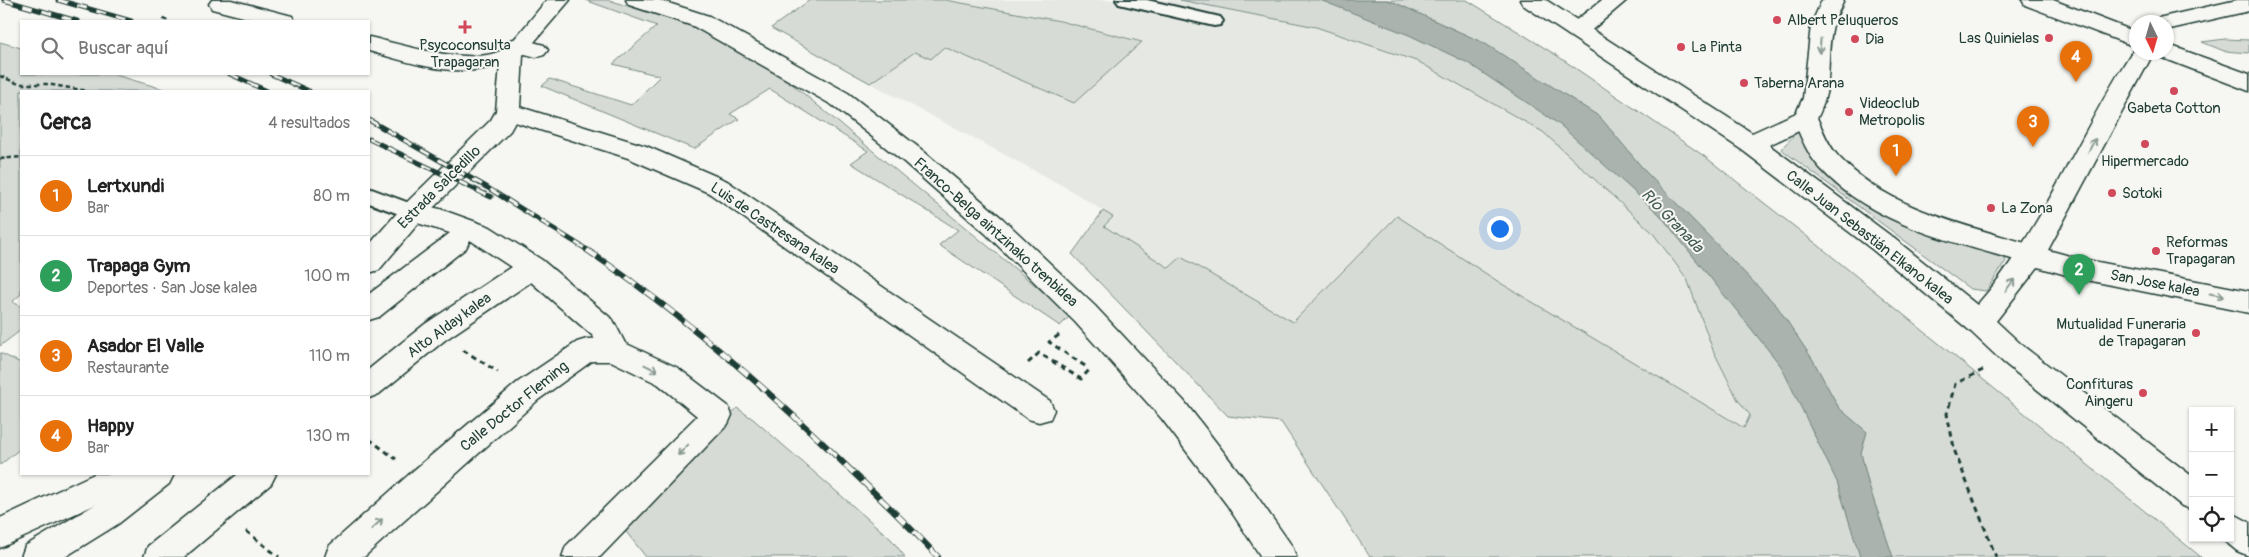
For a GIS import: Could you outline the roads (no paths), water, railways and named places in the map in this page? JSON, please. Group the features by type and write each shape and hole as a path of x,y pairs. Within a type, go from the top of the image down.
{"street":[{"path":"508,111 522,50 559,0"},
{"name":"Franco-Belga aintzinako trenbidea","path":"637,0 701,21 840,99 913,156 994,226 1085,314 1173,410 1238,495 1280,557"},
{"name":"Calle Juan Sebastián Elkano kalea","path":"1531,0 1751,144 1882,243 1979,322 2014,354 2189,493"},
{"path":"1579,30 1616,0"},
{"path":"1751,144 1805,118 1815,98 1822,25 1833,0"},
{"path":"2033,0 2129,37"},
{"path":"220,4 280,20"},
{"path":"2174,21 2249,4"},
{"path":"370,44 437,62 485,62 522,50"},
{"path":"2174,54 2249,83"},
{"path":"1979,322 1995,306 2032,255 2139,60"},
{"name":"Estrada Salcedillo","path":"370,262 413,212 501,125 508,111"},
{"name":"Luis de Castresana kalea","path":"508,111 637,152 684,170 718,187 1039,410"},
{"path":"1805,118 1818,146 1829,162 1862,189 1920,218 1953,231 2032,255"},
{"path":"413,212 431,216 481,234 532,267 603,328 614,350"},
{"path":"370,308 457,241"},
{"name":"San Jose kalea","path":"2032,255 2077,268 2249,302"},
{"name":"Alto Alday kalea","path":"370,385 435,332 532,267"},
{"name":"Calle Doctor Fleming","path":"341,557 425,480 528,391 567,362 587,350 614,350 668,376 717,415 578,557"},
{"path":"0,534 88,493 120,475"},
{"path":"37,557 107,514 157,475"},
{"path":"160,557 259,475"},
{"path":"2234,529 2249,541"}],"lane":[{"path":"1125,0 1214,21"},
{"path":"370,196 413,212"}],"water":[{"name":"Río Granada","path":"1320,0 1387,0 1396,3 1484,43 1600,117 1646,172 1777,306 1813,360 1839,408 1867,432 1861,453 1869,486 1893,557 1860,557 1837,482 1781,366 1660,215 1560,125 1468,63 1409,35"}],"railway":[{"path":"4,0 74,20"},
{"path":"58,0 128,20"},
{"path":"232,75 265,90"},
{"path":"273,75 307,90"},
{"path":"370,121 488,188 589,251"},
{"path":"370,139 491,197"},
{"path":"587,250 652,296 745,372 900,517 938,557"}],"place":[{"name":"Albert Peluqueros","path":"1777,20"},
{"name":"Psycoconsulta Trapagaran","path":"465,27"},
{"name":"Las Quinielas","path":"2049,38"},
{"name":"Dia","path":"1855,39"},
{"name":"La Pinta","path":"1681,47"},
{"name":"Happy","path":"2076,82"},
{"name":"Taberna Arana","path":"1744,83"},
{"name":"Gabeta Cotton","path":"2174,91"},
{"name":"Videoclub Metropolis","path":"1849,112"},
{"name":"Hipermercado","path":"2145,144"},
{"name":"Asador El Valle","path":"2033,147"},
{"name":"Lertxundi","path":"1896,176"},
{"name":"Sotoki","path":"2112,193"},
{"name":"La Zona","path":"1991,208"},
{"name":"Reformas Trapagaran","path":"2156,251"},
{"name":"Trapaga Gym","path":"2079,295"},
{"name":"Mutualidad Funeraria de Trapagaran","path":"2196,333"},
{"name":"Confituras Aingeru","path":"2143,393"}]}
